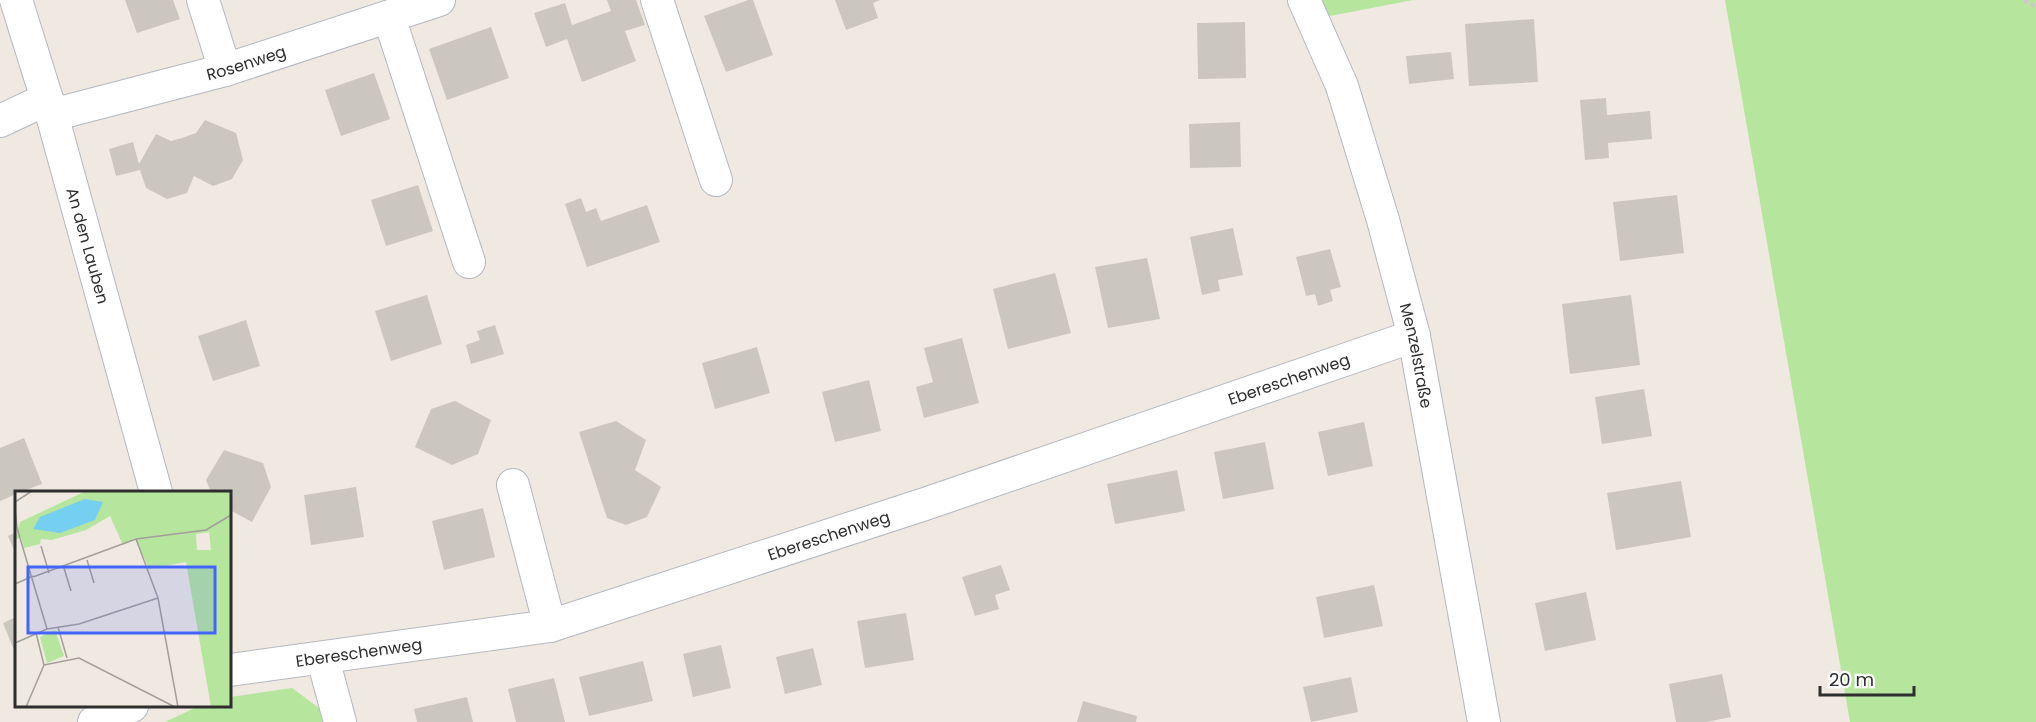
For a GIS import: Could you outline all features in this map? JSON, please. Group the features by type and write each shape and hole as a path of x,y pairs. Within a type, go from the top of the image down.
{"street":[{"name":"An den Lauben","path":"16,0 49,107 156,491"},
{"path":"204,0 225,70"},
{"name":"Rosenweg","path":"0,121 49,107 225,70 439,0"},
{"path":"657,0 716,180"},
{"name":"Menzelstraße","path":"1304,0 1342,86 1383,220 1414,336 1484,722"},
{"path":"389,17 469,262"},
{"name":"Ebereschenweg","path":"231,670 549,626 925,504 1414,336"},
{"path":"513,485 549,626"},
{"path":"323,659 340,722"},
{"path":"94,722 128,707"}],"path":[{"path":"2024,0 2036,7"}],"green space":[{"path":"1300,0 1413,0 1309,20"},
{"path":"1725,0 2036,0 2036,722 1850,722"},
{"path":"292,688 319,708 323,722 165,722 197,707 231,707 231,697"}],"building":[{"path":"125,0 173,0 180,19 137,33"},
{"path":"607,0 636,0 645,25 625,31 636,61 582,82 567,39 546,47 534,13 565,3 572,25 611,11"},
{"path":"753,0 773,55 726,72 704,16"},
{"path":"835,0 880,0 873,3 878,18 846,30"},
{"path":"1534,19 1538,82 1469,86 1465,24"},
{"path":"1245,22 1246,78 1198,79 1197,23"},
{"path":"491,27 509,78 447,100 429,49"},
{"path":"1451,52 1454,79 1409,84 1406,56"},
{"path":"374,73 390,119 341,136 325,90"},
{"path":"1606,98 1607,115 1650,111 1652,139 1608,143 1609,158 1585,160 1580,100"},
{"path":"205,120 236,133 243,160 232,179 213,186 194,176 187,193 167,199 146,188 140,170 116,176 109,149 133,142 139,164 156,134 171,141 182,138 196,133"},
{"path":"1240,122 1241,167 1190,168 1189,124"},
{"path":"418,185 433,231 386,246 371,200"},
{"path":"1677,195 1684,253 1620,261 1613,202"},
{"path":"581,198 586,212 596,208 601,221 647,205 660,242 587,267 565,204"},
{"path":"1233,228 1243,275 1218,280 1220,291 1202,295 1190,237"},
{"path":"1330,249 1341,287 1330,290 1333,301 1318,306 1315,294 1306,296 1296,257"},
{"path":"1147,258 1160,319 1108,328 1095,267"},
{"path":"1055,273 1071,333 1008,349 993,289"},
{"path":"427,295 442,344 391,361 375,311"},
{"path":"1631,295 1640,365 1570,374 1562,304"},
{"path":"246,320 260,366 213,381 198,336"},
{"path":"495,325 504,354 471,364 466,345 480,340 477,331"},
{"path":"962,338 979,403 924,418 916,387 933,382 924,348"},
{"path":"757,347 770,393 715,409 702,363"},
{"path":"869,380 881,431 835,442 822,392"},
{"path":"1644,389 1652,436 1602,444 1595,397"},
{"path":"455,401 491,420 478,454 452,465 415,447 431,409"},
{"path":"616,421 646,440 635,470 661,487 647,517 626,525 607,518 579,432"},
{"path":"1364,422 1373,466 1328,476 1318,432"},
{"path":"24,438 42,484 24,491 15,491 15,494 0,501 0,448"},
{"path":"1265,442 1274,489 1223,499 1214,452"},
{"path":"224,450 263,463 271,487 252,522 231,511 231,491 211,491 206,480"},
{"path":"1177,470 1185,511 1115,524 1107,484"},
{"path":"1681,481 1691,537 1616,550 1607,493"},
{"path":"356,487 364,537 311,545 304,495"},
{"path":"483,508 495,557 444,570 432,521"},
{"path":"15,532 15,553 8,536"},
{"path":"1001,565 1010,590 995,595 999,609 975,616 962,577"},
{"path":"1374,585 1383,626 1324,638 1316,597"},
{"path":"1586,592 1596,640 1545,651 1535,603"},
{"path":"906,613 914,660 865,668 857,621"},
{"path":"15,617 15,653 3,623"},
{"path":"721,645 731,688 693,697 683,654"},
{"path":"813,648 822,685 785,694 776,657"},
{"path":"643,661 653,701 589,716 579,677"},
{"path":"1722,674 1731,717 1707,722 1676,722 1669,684"},
{"path":"1351,677 1358,712 1311,722 1303,687"},
{"path":"554,678 565,722 516,722 508,689"},
{"path":"467,697 473,722 417,722 414,709"},
{"path":"1083,701 1137,716 1136,722 1077,722"}]}
